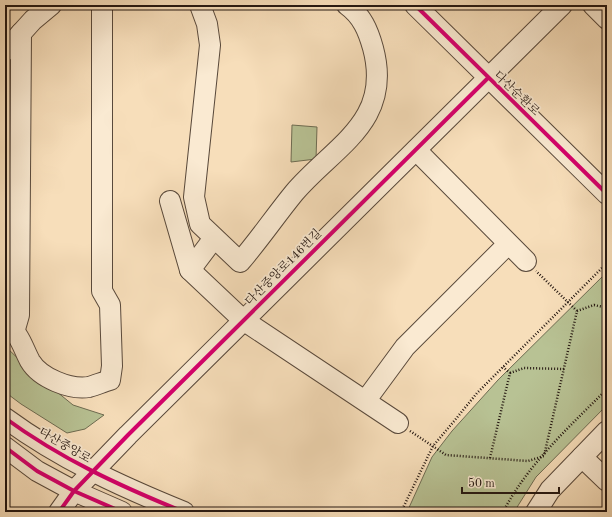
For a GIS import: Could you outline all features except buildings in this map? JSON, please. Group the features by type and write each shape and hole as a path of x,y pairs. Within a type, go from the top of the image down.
{"street":[{"path":"5,51 21,33 51,5"},
{"path":"21,33 19,315 10,327 31,363 48,379 65,385 88,387 110,380 112,366 110,305 102,291 102,5"},
{"path":"200,5 207,24"},
{"path":"207,5 207,24 210,45 194,197 200,224 240,262 295,192 353,136 371,109 377,82 376,60 368,30 357,12 347,5"},
{"name":"다산순환로","path":"415,5 607,194"},
{"name":"다산중앙로146번길","path":"58,512 74,491 92,472 243,320 562,5"},
{"path":"593,5 607,19"},
{"path":"416,150 526,261"},
{"path":"170,201 190,270 243,320 366,400 398,423"},
{"path":"190,270 214,238"},
{"path":"366,400 405,347 508,244"},
{"name":"다산중앙로","path":"5,418 36,441 92,472 184,512"},
{"path":"536,512 550,490 607,431"},
{"path":"5,447 37,471 74,491 122,512"},
{"path":"582,457 607,481"}],"path":[{"path":"526,261 577,311"},
{"path":"401,512 433,446 477,393 607,263"},
{"path":"577,311 594,305 607,308"},
{"path":"544,456 577,311"},
{"path":"503,367 510,373"},
{"path":"510,373 524,368 564,369"},
{"path":"490,458 510,373"},
{"path":"504,512 528,474 566,430 607,389"},
{"path":"398,423 446,455 528,461 544,456"}],"green space":[{"path":"292,125 317,127 316,159 291,162"},
{"path":"607,272 607,405 536,477 514,512 407,512 432,457 452,431 498,380"},
{"path":"5,346 29,369 73,405 104,415 85,429 67,433 21,404 5,392"}],"cycle path":[{"path":"415,5 607,194"},
{"path":"59,512 74,491 128,435 488,78"},
{"path":"5,418 26,433 69,459 114,482 184,512"},
{"path":"5,447 37,471 74,491 122,512"}]}
